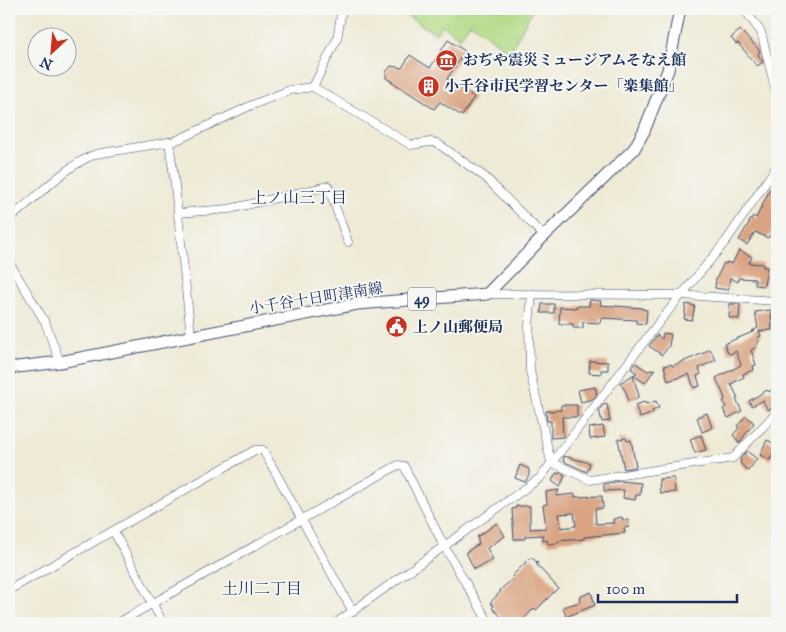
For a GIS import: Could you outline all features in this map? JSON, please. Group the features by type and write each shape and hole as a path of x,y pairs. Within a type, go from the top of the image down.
{"main road":[{"path":"487,294 634,149 644,131 668,70 680,9"},
{"name":"小千谷十日町津南線","path":"9,368 60,362 357,304 487,294"}],"street":[{"path":"313,87 336,39 342,9"},
{"path":"744,9 761,32 777,96"},
{"path":"9,219 49,185 86,158 96,154 169,142 290,90 313,87 411,145 430,142 437,143 485,177 544,236"},
{"path":"169,142 191,336"},
{"path":"336,623 540,478 681,295 726,241 777,166"},
{"path":"178,213 229,209 328,186 348,242"},
{"path":"9,262 47,326 60,362"},
{"path":"487,294 681,295 777,301"},
{"path":"532,294 529,325 530,371 551,462"},
{"path":"551,462 590,480 733,458 777,412"},
{"path":"9,590 114,532 255,450 263,450 300,520 353,612"},
{"path":"118,623 398,465 404,466 444,546 489,623"},
{"path":"114,532 163,623"}],"green space":[{"path":"396,9 533,9 510,52 470,23 460,38 442,25 436,34"}],"building":[{"path":"740,30 760,51 758,55 763,62 757,66 738,43 736,44 731,38"},
{"name":"小千谷市民学習センター「楽集館」","path":"448,40 465,51 447,79 474,97 462,116 440,102 434,109 386,78 386,72 391,66 402,68 410,55 430,68"},
{"path":"777,181 777,221 775,228 768,238 755,232 747,245 739,240 753,216 756,218 770,189"},
{"path":"739,250 752,257 749,263 763,264 763,267 767,267 764,286 755,285 755,279 739,278 738,282 730,278 728,290 715,288 716,279 724,263 732,264"},
{"path":"590,300 601,301 600,305 647,310 646,324 636,323 636,320 601,318 600,323 583,322 583,328 573,328 573,324 559,324 560,307 576,308 576,306 589,306"},
{"path":"542,304 554,304 554,313 541,313"},
{"path":"686,304 695,306 692,320 684,319"},
{"path":"730,304 740,304 739,319 729,318"},
{"path":"771,310 772,330 759,331 761,336 757,338 759,342 756,344 757,347 751,350 756,365 753,366 754,370 743,374 744,377 731,384 742,411 728,418 723,409 726,407 723,401 725,400 724,396 716,378 741,365 736,351 728,353 724,344 758,328 755,312"},
{"path":"663,333 671,334 669,346 662,355 649,346 657,335 662,339"},
{"path":"710,349 716,360 699,368 701,374 697,376 700,386 694,388 689,374 668,381 664,366 671,364 672,366"},
{"path":"590,361 608,362 608,370 601,370 601,374 589,373"},
{"path":"635,363 648,371 655,369 645,383 633,375 637,373 631,369"},
{"path":"633,375 639,396 628,401 626,392 620,383"},
{"path":"777,384 777,405 768,410 764,400 752,406 749,401 767,390 769,392"},
{"path":"595,387 597,395 593,399 581,402 578,390"},
{"path":"656,401 659,408 652,411 653,413 640,418 635,405"},
{"path":"607,404 610,421 602,422 599,410 603,405"},
{"path":"561,405 577,405 577,417 562,417 563,437 551,438 551,421 547,421 546,411 561,410"},
{"path":"707,413 712,428 702,432 697,417"},
{"path":"746,416 754,423 739,443 733,435 739,428 737,426"},
{"path":"603,426 605,437 590,439 589,428"},
{"path":"701,435 706,450 695,453 690,439"},
{"path":"626,438 627,441 631,440 636,467 624,469 618,439"},
{"path":"767,440 777,445 777,459 772,456 770,460 760,455"},
{"path":"747,451 757,459 748,471 740,463 740,459"},
{"path":"564,456 590,463 587,472 563,461"},
{"path":"520,465 529,469 529,475 525,482 515,478"},
{"path":"560,472 565,475 560,487 552,481 556,473 559,474"},
{"path":"674,478 675,492 660,493 659,479"},
{"path":"620,481 641,483 640,495 636,495 635,500 623,498 624,490 604,491 604,484"},
{"path":"559,490 556,496 575,494 575,497 602,496 603,508 595,509 596,524 614,523 613,519 622,517 623,520 628,520 629,527 624,528 625,533 584,537 584,539 558,541 558,543 548,544 547,540 543,541 543,535 525,536 525,539 514,539 512,509 516,508 516,506 530,506 530,529 546,528 543,505 547,504 546,492","holes":["574,513 576,526 561,528 559,514"]},
{"path":"497,523 505,536 487,548 493,560 474,569 466,552 479,544 477,537"},
{"path":"531,557 558,588 536,610 534,608 519,623 508,623 492,608 494,606 490,603 500,590 514,578 512,576"},
{"path":"591,592 595,605 566,617 563,607 580,602 579,597"}],"place":[{"name":"おぢや震災ミュージアムそなえ館","path":"447,60"},
{"name":"小千谷市民学習センター「楽集館」","path":"428,86"},
{"name":"上ノ山郵便局","path":"397,327"}],"district":[{"name":"上ノ山三丁目","path":"299,197"},
{"name":"土川二丁目","path":"262,588"}]}
